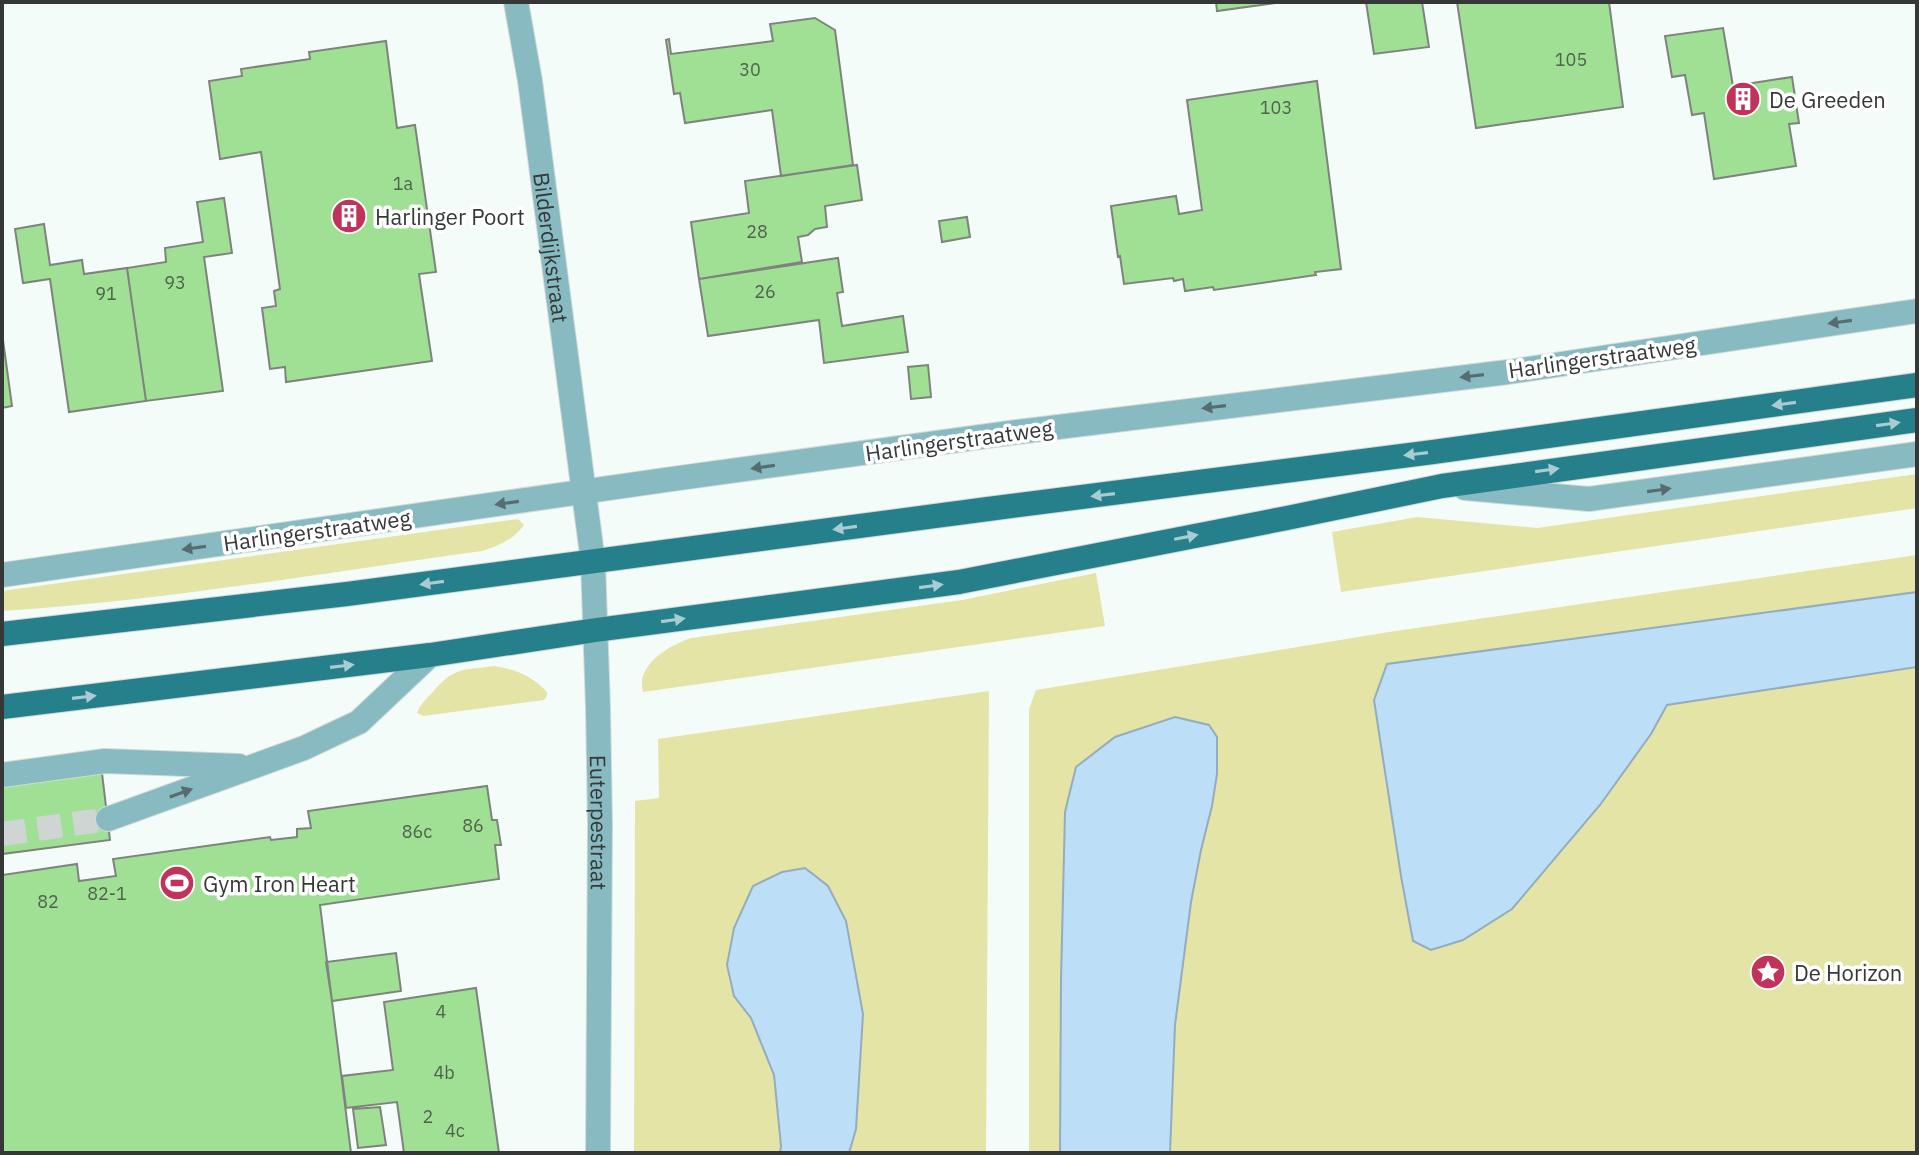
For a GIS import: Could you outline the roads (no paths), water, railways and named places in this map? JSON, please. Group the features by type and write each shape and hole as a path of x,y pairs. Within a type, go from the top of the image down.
{"main road":[{"path":"2,634 347,594 1449,450 1917,385"},
{"path":"2,707 430,655 959,582 1442,486 1917,420"}],"street":[{"name":"Bilderdijkstraat","path":"516,2 530,81 584,492"},
{"name":"Harlingerstraatweg","path":"2,575 1090,422 1508,372 1917,311"},
{"path":"1442,486 1589,499 1917,454"},
{"name":"Euterpestraat","path":"584,492 593,562 596,630 600,824 598,1153"},
{"path":"108,819 304,748 359,722 430,655"},
{"path":"2,775 105,761 252,767"}],"water":[{"path":"1917,592 1917,667 1667,705 1651,734 1600,805 1512,909 1463,940 1431,950 1413,941 1374,700 1387,664"},
{"path":"1175,717 1209,725 1217,737 1217,774 1191,902 1175,1025 1170,1153 1060,1153 1065,812 1076,767 1115,737"},
{"path":"805,868 828,886 846,921 863,1014 856,1129 849,1153 780,1153 774,1075 751,1018 734,996 727,965 734,928 753,886 782,872"}],"tunnel":[{"path":"2,834 108,819"}],"place":[{"name":"De Greeden","path":"1743,99"},
{"name":"Harlinger Poort","path":"349,216"},
{"name":"Gym Iron Heart","path":"177,883"},
{"name":"De Horizon","path":"1768,972"}]}
